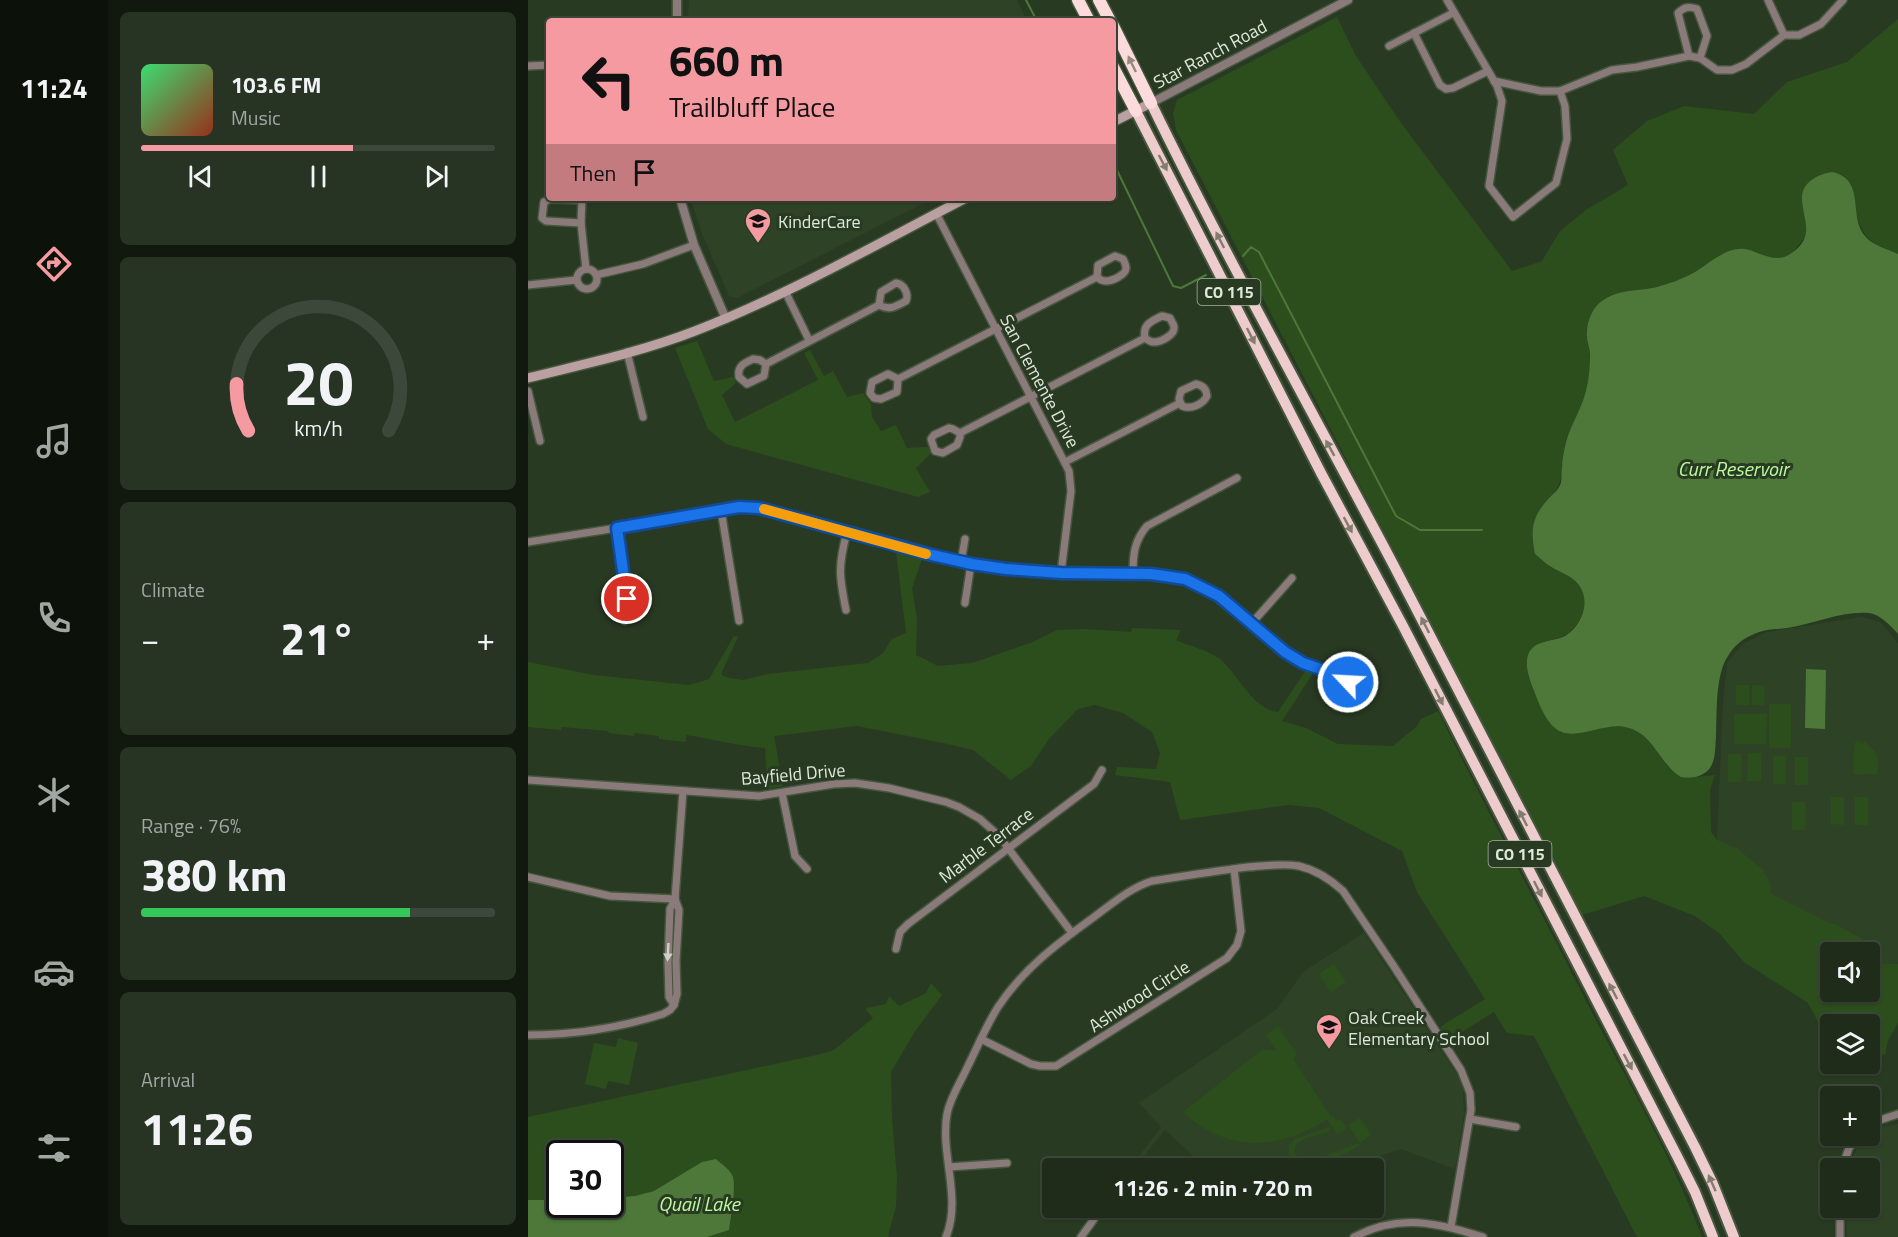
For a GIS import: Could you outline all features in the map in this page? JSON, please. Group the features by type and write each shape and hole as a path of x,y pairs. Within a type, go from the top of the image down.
{"highway":[{"path":"1078,0 1087,18"},
{"path":"1099,0 1108,18"},
{"name":"CO 115","path":"1116,32 1247,292 1415,607 1695,1147 1713,1184 1734,1237"},
{"name":"CO 115","path":"1116,73 1321,473 1403,626 1677,1156 1695,1192 1713,1237"}],"main road":[{"path":"1116,121 1151,103"},
{"path":"528,378 674,339 726,319 960,201"}],"street":[{"path":"676,18 677,0"},
{"name":"Star Ranch Road","path":"1151,103 1348,0"},
{"path":"1447,0 1494,81 1502,100 1489,186 1513,217 1556,183 1567,139 1565,106 1560,91"},
{"path":"1768,0 1784,35"},
{"path":"1494,81 1541,91 1560,91 1612,70 1689,56 1700,58 1717,70 1732,70 1746,64 1784,35 1799,35 1821,24 1843,0"},
{"path":"1689,56 1678,13 1683,8 1691,6 1697,9 1707,36 1700,58"},
{"path":"1389,46 1453,13"},
{"path":"1414,33 1440,85 1446,89 1453,88 1488,71"},
{"path":"528,66 546,65"},
{"path":"546,201 542,218 546,221 582,223"},
{"path":"582,201 586,269"},
{"path":"681,201 694,245 726,319"},
{"name":"San Clemente Drive","path":"936,213 1069,471 1071,492 1061,573"},
{"path":"596,275 643,264 694,245"},
{"path":"1114,256 1123,259 1126,267 1123,274 1108,281 1097,277 1098,265 1114,256"},
{"path":"586,269 592,270 596,275 595,285 589,289 582,288 576,280 578,273 586,269"},
{"path":"898,379 1097,277"},
{"path":"528,285 576,280"},
{"path":"785,291 809,340"},
{"path":"766,364 879,305"},
{"path":"960,433 1145,338 1155,342 1172,334 1174,327 1170,318 1162,316 1148,323 1145,328 1145,338"},
{"path":"627,352 643,417"},
{"path":"888,374 898,379 897,392 881,399 874,398 870,393 872,382 888,374"},
{"path":"528,391 540,441"},
{"path":"1065,462 1180,403"},
{"path":"1133,574 1134,549 1139,535 1147,526 1237,478"},
{"path":"528,542 739,507 759,508 972,564 1061,573 1175,577 1195,583 1219,596 1285,652 1303,663 1329,672 1348,682"},
{"path":"722,510 739,621"},
{"path":"617,528 627,599 625,621"},
{"path":"846,610 840,565 847,532"},
{"path":"961,562 965,540"},
{"path":"965,603 972,564"},
{"path":"1251,624 1292,578"},
{"name":"Marble Terrace","path":"896,949 900,932 908,924 1094,784 1102,770"},
{"name":"Bayfield Drive","path":"528,780 759,796 845,783 909,792 946,802 969,813 990,828 1008,848 1072,933"},
{"path":"528,1035 568,1034 613,1027 663,1014 673,1006 677,994 679,910 675,899 683,791"},
{"path":"782,793 795,856 807,869"},
{"path":"946,1237 952,1214 946,1132 948,1111 954,1094 998,1008 1022,977 1039,959 1072,933 1141,884 1234,869 1277,865 1301,867 1324,876 1342,891 1394,965 1461,1070 1470,1093 1470,1119 1450,1227"},
{"name":"Ashwood Circle","path":"981,1040 1031,1064 1056,1066 1227,958 1237,945 1240,931 1234,869"},
{"path":"528,877 610,896 675,899"},
{"path":"673,1006 678,1014"},
{"path":"1880,1120 1898,1114"},
{"path":"1470,1119 1516,1127"},
{"path":"949,1167 1007,1163"},
{"path":"1081,1237 1095,1218"},
{"path":"1840,1218 1840,1237"},
{"path":"1354,1237 1379,1226 1398,1222 1424,1222 1483,1237"}],"shaded area":[{"path":"689,0 1017,0 1026,18 688,18"},
{"path":"1337,17 1356,56 1401,123 1512,271 1542,261 1560,231 1586,210 1628,185 1613,150 1647,121 1684,106 1754,114 1787,82 1847,62 1898,19 1898,254 1877,245 1867,237 1857,216 1802,199 1807,224 1806,236 1792,253 1782,258 1769,258 1745,249 1706,264 1690,276 1646,289 1587,333 1590,363 1588,386 1566,441 1559,484 1550,497 1551,567 1566,574 1579,585 1584,598 1583,612 1577,624 1567,634 1544,641 1532,648 1527,663 1529,679 1573,734 1608,726 1629,727 1638,731 1650,742 1667,766 1687,778 1715,775 1710,790 1711,832 1717,840 1738,849 1763,870 1771,885 1770,893 1863,939 1863,942 1820,942 1820,1002 1880,1002 1880,963 1898,964 1898,1023 1888,1040 1885,1055 1880,1054 1880,1014 1820,1014 1820,1026 1808,1003 1744,962 1720,934 1695,916 1644,896 1582,915 1176,130 1173,113 1177,100"},
{"path":"691,201 928,201 737,298 729,296 703,236"},
{"path":"697,341 714,381 733,377 736,383 722,395 735,422 818,380 804,353 810,350 824,376 833,371 847,397 863,393 871,404 872,417 881,431 896,425 907,448 928,447 931,453 916,468 930,492 918,497 726,444 708,429 675,348"},
{"path":"896,552 922,559 912,588 917,619 916,655 938,666 972,663 1033,642 1057,630 1131,632 1132,628 1181,630 1176,640 1220,659 1253,698 1269,710 1278,712 1306,670 1313,673 1282,721 1306,728 1338,744 1393,746 1417,726 1421,719 1438,711 1653,1129 1702,1237 1637,1237 1534,1036 1507,1033 1494,1012 1449,1040 1440,1027 1485,999 1417,892 1402,851 1319,808 1289,805 1180,820 1170,782 1115,775 1117,767 1156,769 1160,753 1152,732 1123,713 1095,705 1078,709 1049,739 1031,766 1011,780 973,750 857,726 774,736 783,786 767,789 765,748 686,735 686,742 635,733 634,736 562,727 561,730 528,727 528,662 594,675 689,685 709,679 734,636 738,637 721,674 725,677 743,680 768,674 868,663 883,653 892,639 906,633"},
{"path":"1861,617 1880,622 1898,643 1898,964 1880,963 1880,942 1863,942 1863,939 1836,924 1770,893 1717,840 1727,663 1743,644 1767,632"},
{"path":"1736,685 1749,685 1749,705 1736,705"},
{"path":"1752,685 1765,686 1764,705 1752,705"},
{"path":"1769,704 1791,704 1791,748 1769,748"},
{"path":"1734,714 1767,714 1766,744 1734,744"},
{"path":"1858,740 1862,743 1864,741 1876,753 1878,774 1853,775 1854,744"},
{"path":"1748,753 1761,753 1761,781 1747,781"},
{"path":"1728,754 1742,754 1741,782 1728,782"},
{"path":"1773,756 1786,756 1786,784 1773,784"},
{"path":"1795,757 1808,757 1808,785 1795,785"},
{"path":"1831,797 1844,797 1844,825 1831,824"},
{"path":"1855,797 1868,797 1868,825 1855,825"},
{"path":"1792,802 1806,802 1805,830 1792,830"},
{"name":"Oak Creek Elementary School","path":"1364,933 1460,1079 1464,1114 1455,1169 1401,1149 1373,1158 1196,1158 1165,1130 1142,1158 1138,1158 1161,1127 1139,1103 1277,1009 1304,971"},
{"path":"1334,964 1346,982 1331,992 1319,974"},
{"path":"931,983 942,995 914,1033 891,1072 897,1178 896,1206 888,1237 528,1237 528,1117 821,1054 834,1050 873,1018 866,1010 867,1008 886,1004 889,996 899,1006 926,993"},
{"path":"1278,1026 1296,1053 1294,1060 1331,1117 1334,1116 1337,1121 1341,1119 1347,1128 1337,1134 1327,1119 1309,1130 1290,1137 1272,1142 1253,1143 1235,1141 1217,1135 1183,1112 1263,1049 1277,1051 1266,1035"},
{"path":"618,1038 638,1043 629,1085 608,1081 606,1089 585,1084 594,1043 616,1047"},
{"path":"1360,1118 1371,1135 1360,1143 1348,1125"},
{"path":"1898,1124 1898,1237 1847,1237 1846,1218 1880,1218 1880,1158 1853,1158 1858,1146 1880,1146 1880,1129"},
{"path":"1330,1127 1331,1130 1298,1144 1294,1153 1309,1158 1289,1156 1289,1145 1295,1139"},
{"path":"1358,1143 1360,1145 1354,1149 1338,1156 1317,1158"}],"water":[{"name":"Curr Reservoir","path":"1833,172 1843,176 1850,183 1857,218 1865,236 1898,254 1898,634 1877,616 1859,613 1787,628 1766,630 1745,639 1730,653 1721,673 1715,753 1712,764 1700,775 1681,777 1638,732 1620,726 1571,734 1555,728 1545,715 1529,676 1527,658 1529,652 1538,644 1571,632 1583,613 1584,599 1583,592 1576,582 1535,554 1534,523 1540,510 1560,484 1566,442 1587,386 1590,355 1587,328 1596,307 1618,293 1656,287 1692,274 1729,251 1745,249 1774,258 1786,256 1800,246 1806,234 1802,199 1805,188 1817,176"},
{"path":"1806,669 1826,670 1825,729 1805,728"},
{"name":"Quail Lake","path":"716,1159 732,1174 734,1196 729,1230 707,1237 528,1237 528,1200 546,1200 546,1218 624,1218 624,1197 654,1191 702,1162"}],"waterway":[{"path":"1026,0 1035,18"},
{"path":"1116,168 1173,286 1181,288 1206,275"},
{"path":"1243,256 1251,247 1259,252 1396,516 1420,530 1482,530"}],"slow traffic":[{"path":"764,509 926,554"}],"place":[{"name":"KinderCare","path":"758,244"},
{"name":"Oak Creek Elementary School","path":"1329,1050"}],"route":[{"path":"627,599 617,528 739,507 759,508 972,564 1061,573 1151,574 1185,579 1219,596 1275,646 1303,663 1329,672 1348,682"}]}
